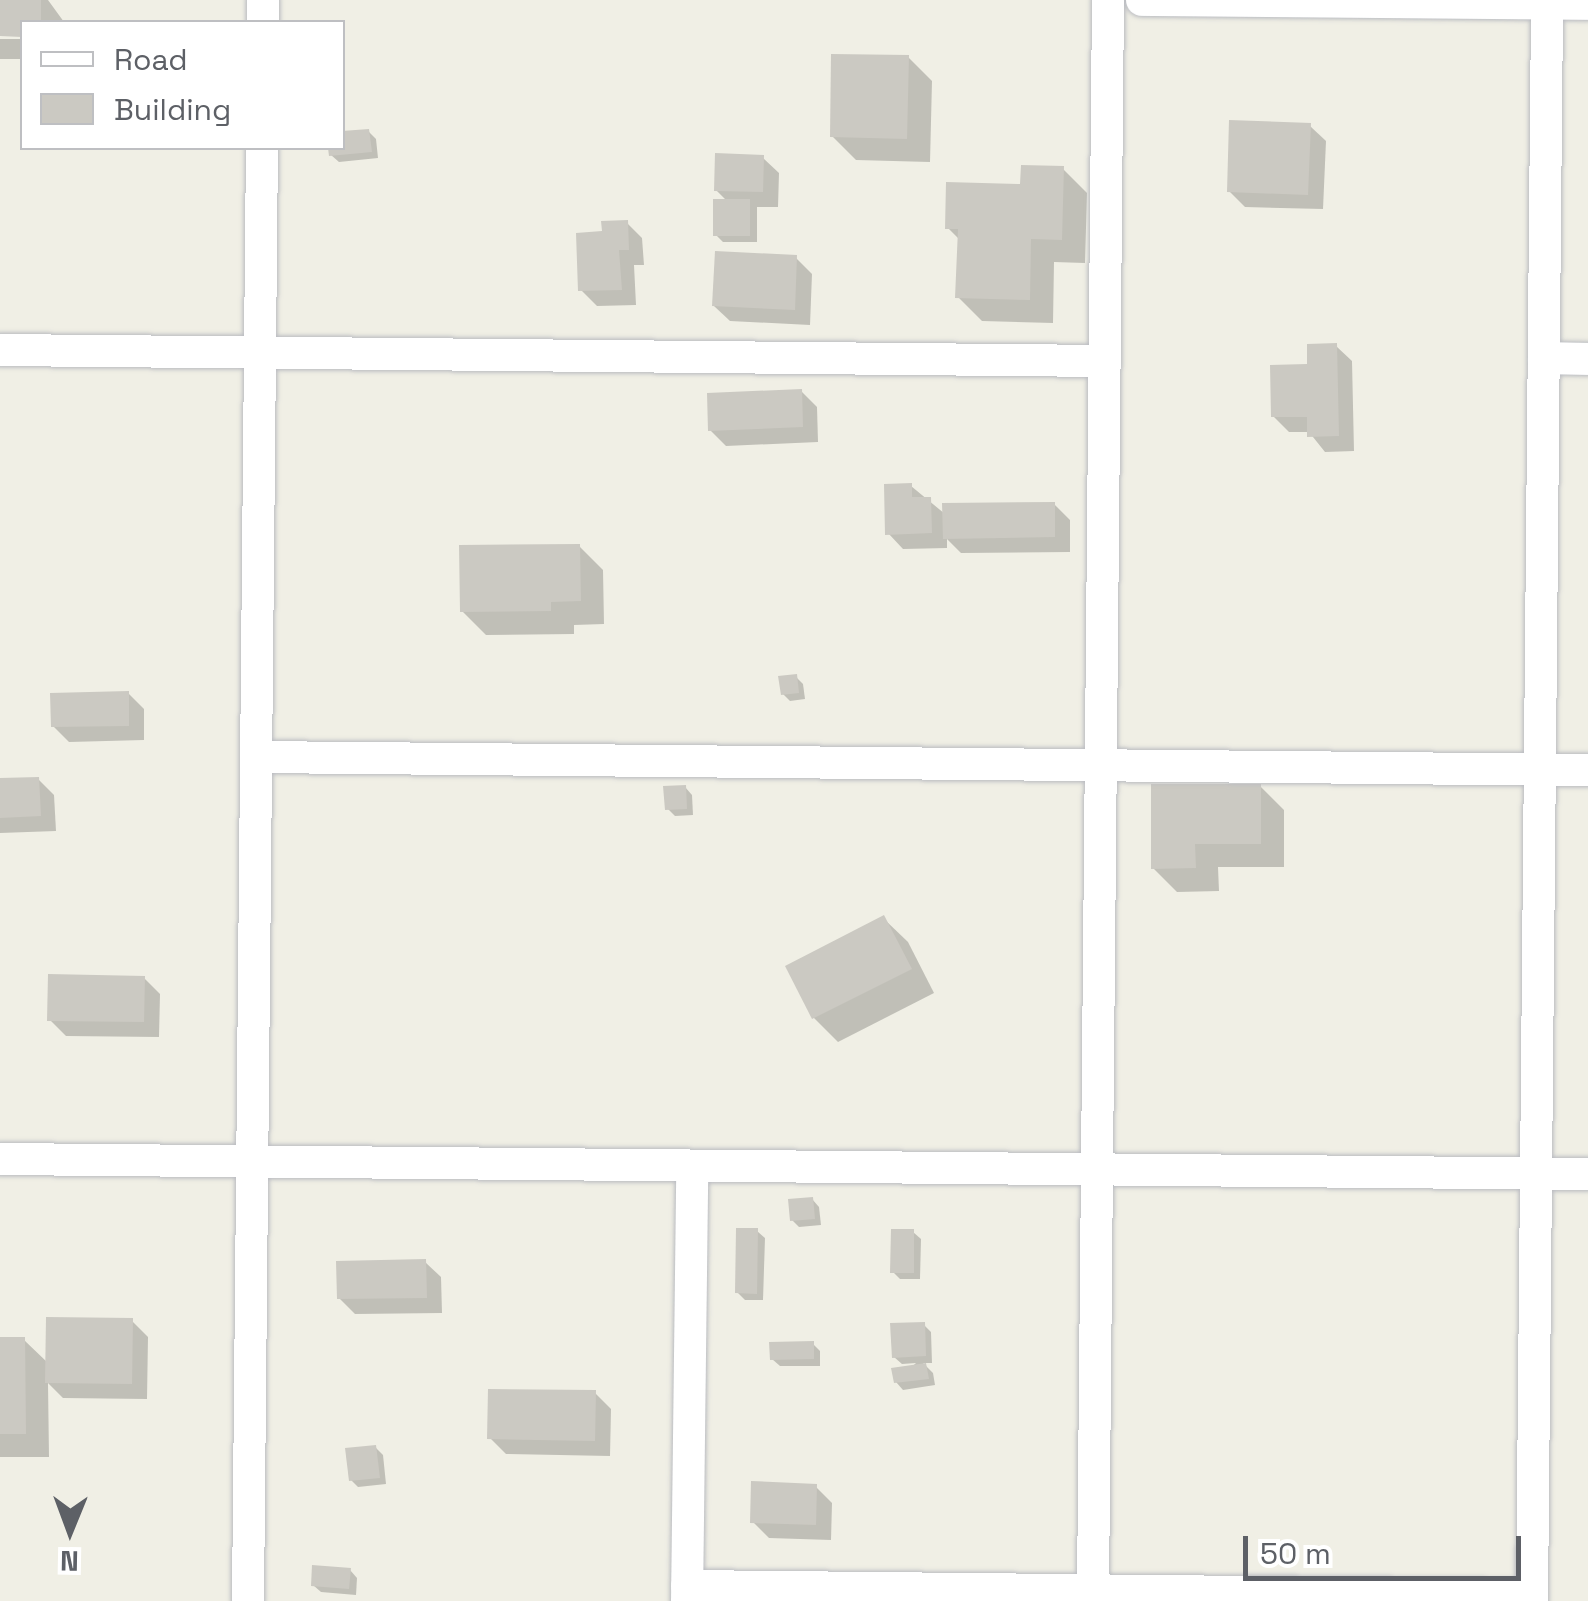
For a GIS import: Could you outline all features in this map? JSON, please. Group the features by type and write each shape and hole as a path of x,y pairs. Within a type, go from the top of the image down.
{"street":[{"path":"1093,1590 1108,0"},
{"path":"1142,0 1588,4"},
{"path":"692,1166 687,1594 1093,1590 1532,1598 1547,2"},
{"path":"248,1601 262,150"},
{"path":"0,350 1105,361"},
{"path":"1544,358 1588,359"},
{"path":"256,757 1588,770"},
{"path":"0,1159 1588,1174"}],"building":[{"path":"0,0 41,0 41,20 20,20 20,37 0,36"},
{"path":"831,54 909,55 907,139 830,137"},
{"path":"1229,120 1311,123 1308,195 1227,192"},
{"path":"369,129 372,152 329,156 328,150 345,150 345,131"},
{"path":"715,153 764,155 763,192 714,191"},
{"path":"1021,165 1064,166 1062,240 1031,239 1030,300 955,298 958,229 945,229 946,182 1020,184"},
{"path":"713,199 750,199 750,236 713,236"},
{"path":"628,220 629,250 619,250 622,290 578,291 576,233 602,231 601,221"},
{"path":"715,251 797,255 795,310 712,306"},
{"path":"1337,343 1339,436 1307,437 1307,417 1271,417 1270,365 1307,364 1307,344"},
{"path":"802,389 803,427 708,431 707,393"},
{"path":"912,483 912,497 931,497 932,533 885,535 884,484"},
{"path":"1055,502 1055,537 943,539 942,503"},
{"path":"580,544 581,601 551,602 551,611 460,612 459,545"},
{"path":"797,674 799,693 781,695 778,676"},
{"path":"129,691 129,726 51,727 50,693"},
{"path":"39,777 41,816 0,818 0,778"},
{"path":"1151,784 1261,784 1261,844 1195,844 1196,868 1151,869"},
{"path":"686,785 687,809 665,810 663,786"},
{"path":"884,915 912,969 812,1019 785,966"},
{"path":"48,974 145,976 144,1022 47,1021"},
{"path":"813,1197 815,1219 790,1221 788,1199"},
{"path":"736,1228 758,1228 757,1294 735,1293"},
{"path":"891,1229 914,1229 914,1273 890,1273"},
{"path":"426,1259 427,1298 337,1299 336,1261"},
{"path":"46,1317 133,1318 132,1384 45,1383"},
{"path":"925,1322 926,1356 892,1358 890,1323"},
{"path":"0,1337 25,1337 26,1434 0,1434"},
{"path":"814,1341 814,1359 770,1360 769,1342"},
{"path":"926,1363 929,1379 894,1383 891,1368"},
{"path":"488,1389 596,1390 595,1441 487,1439"},
{"path":"376,1445 380,1478 349,1481 345,1448"},
{"path":"751,1481 817,1484 816,1525 750,1523"},
{"path":"312,1565 351,1568 349,1589 311,1586"}]}
